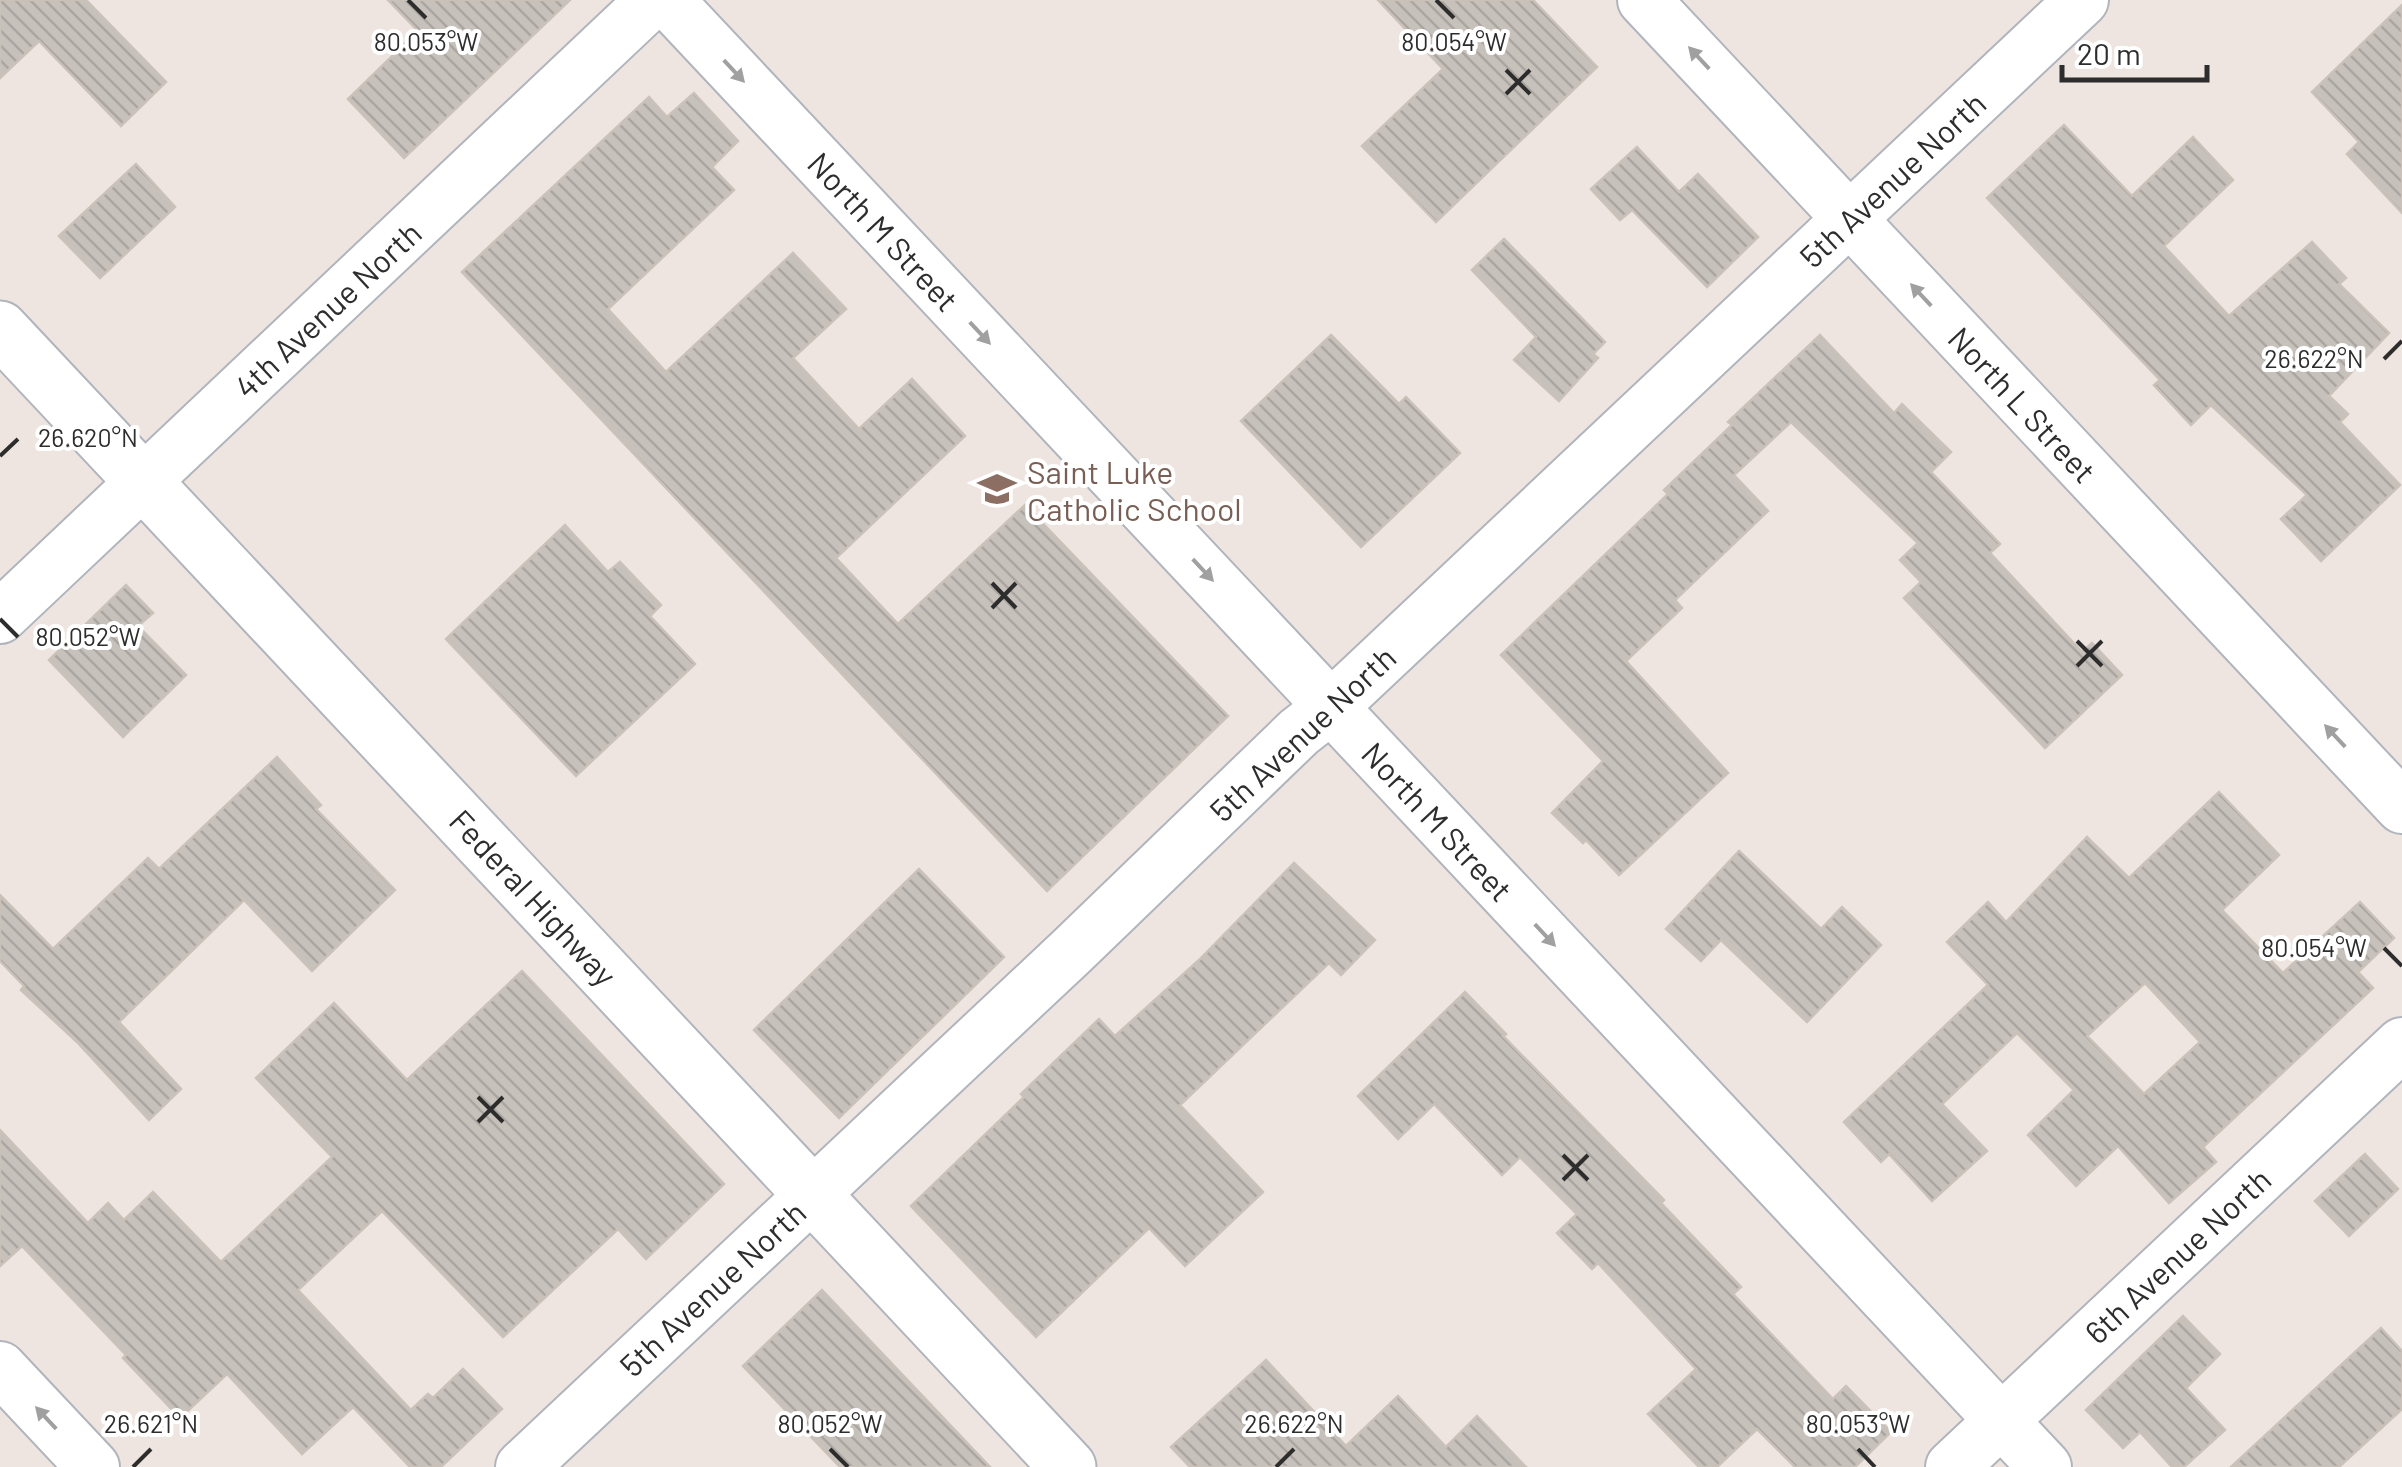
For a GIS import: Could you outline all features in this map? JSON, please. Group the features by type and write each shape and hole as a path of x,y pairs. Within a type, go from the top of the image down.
{"main road":[{"name":"Federal Highway","path":"0,329 1068,1467"}],"street":[{"name":"4th Avenue North","path":"0,618 653,0"},
{"name":"North M Street","path":"667,0 2045,1467"},
{"name":"North L Street","path":"1644,0 2402,807"},
{"name":"5th Avenue North","path":"522,1467 1299,732 1331,707 2082,0"},
{"name":"6th Avenue North","path":"1952,1467 2402,1044"},
{"path":"0,1368 93,1467"}],"building":[{"path":"0,0 86,0 166,82 121,126 39,41 0,78"},
{"path":"388,0 570,0 404,158 348,99 418,31"},
{"path":"1378,0 1533,0 1597,67 1436,222 1362,146 1443,69"},
{"path":"2402,5 2402,213 2347,154 2359,142 2312,92"},
{"path":"694,93 738,141 712,167 734,190 608,309 666,372 793,253 846,309 793,358 859,429 912,379 965,436 836,558 898,624 1025,505 1228,716 1047,891 462,272 649,97 667,117"},
{"path":"2064,125 2132,196 2193,137 2233,180 2164,246 2229,316 2312,242 2346,278 2339,284 2389,333 2329,396 2348,414 2340,422 2400,485 2321,561 2281,519 2307,495 2211,405 2191,425 2154,385 2160,380 1987,198"},
{"path":"1637,147 1679,192 1698,174 1758,237 1707,287 1632,210 1620,220 1591,189"},
{"path":"136,164 175,207 100,278 59,236"},
{"path":"1504,239 1605,342 1593,354 1598,358 1559,401 1514,360 1536,337 1472,270"},
{"path":"1331,335 1399,404 1406,397 1460,453 1361,547 1241,421"},
{"path":"1820,335 1894,413 1902,404 1951,452 1931,472 2000,544 1990,553 2082,652 2092,643 2122,675 2045,748 1904,598 1921,582 1900,560 1918,543 1791,422 1734,475 1768,511 1675,600 1682,608 1626,661 1728,773 1619,875 1586,840 1583,843 1552,813 1603,761 1501,655 1668,494 1664,490 1732,425 1728,422"},
{"path":"565,525 608,572 620,562 661,605 650,616 695,664 576,776 446,639"},
{"path":"126,585 153,613 138,626 186,675 123,737 49,660"},
{"path":"277,757 321,805 316,809 395,890 312,971 244,900 119,1022 181,1089 149,1120 77,1042 21,990 24,986 0,961 0,895 53,949 148,858 159,869"},
{"path":"2219,792 2279,855 2222,910 2283,973 2360,902 2394,938 2358,972 2373,988 2203,1147 2216,1162 2169,1203 2118,1146 2076,1186 2028,1135 2074,1090 2017,1033 1942,1104 1987,1151 1932,1201 1889,1154 1881,1162 1844,1122 1988,985 1947,942 1988,902 2006,922 2087,837 2129,878","holes":["2145,983 2200,1042 2144,1094 2087,1036"]},
{"path":"1739,851 1821,929 1842,907 1881,945 1807,1022 1721,940 1701,961 1666,929"},
{"path":"1294,863 1375,940 1341,975 1329,963 1180,1105 1263,1192 1185,1266 1149,1228 1036,1337 911,1206 1099,1019 1115,1036 1199,960"},
{"path":"919,869 1004,957 839,1118 754,1030"},
{"path":"522,971 724,1184 646,1259 618,1229 503,1337 382,1211 298,1290 411,1410 428,1394 433,1398 463,1369 502,1409 441,1467 410,1467 353,1407 302,1454 227,1374 180,1418 22,1246 0,1266 0,1130 88,1223 108,1203 124,1220 153,1192 221,1262 332,1157 256,1078 334,1003 407,1080"},
{"path":"1465,992 1664,1200 1661,1203 1741,1287 1733,1294 1833,1399 1846,1386 1891,1432 1855,1467 1795,1467 1757,1429 1717,1467 1699,1467 1648,1414 1696,1369 1598,1263 1592,1269 1557,1233 1577,1214 1520,1157 1502,1175 1434,1104 1398,1139 1358,1096"},
{"path":"2365,1154 2398,1189 2349,1236 2315,1201"},
{"path":"822,1290 990,1467 840,1467 743,1366"},
{"path":"2183,1316 2220,1354 2186,1388 2225,1430 2184,1467 2172,1467 2140,1432 2123,1448 2086,1410"},
{"path":"2381,1328 2402,1351 2402,1409 2339,1467 2231,1467"},
{"path":"1266,1360 1346,1446 1398,1396 1446,1447 1477,1416 1526,1467 1190,1467 1171,1447"}],"place":[{"name":"Saint Luke Catholic School","path":"997,489"}]}
